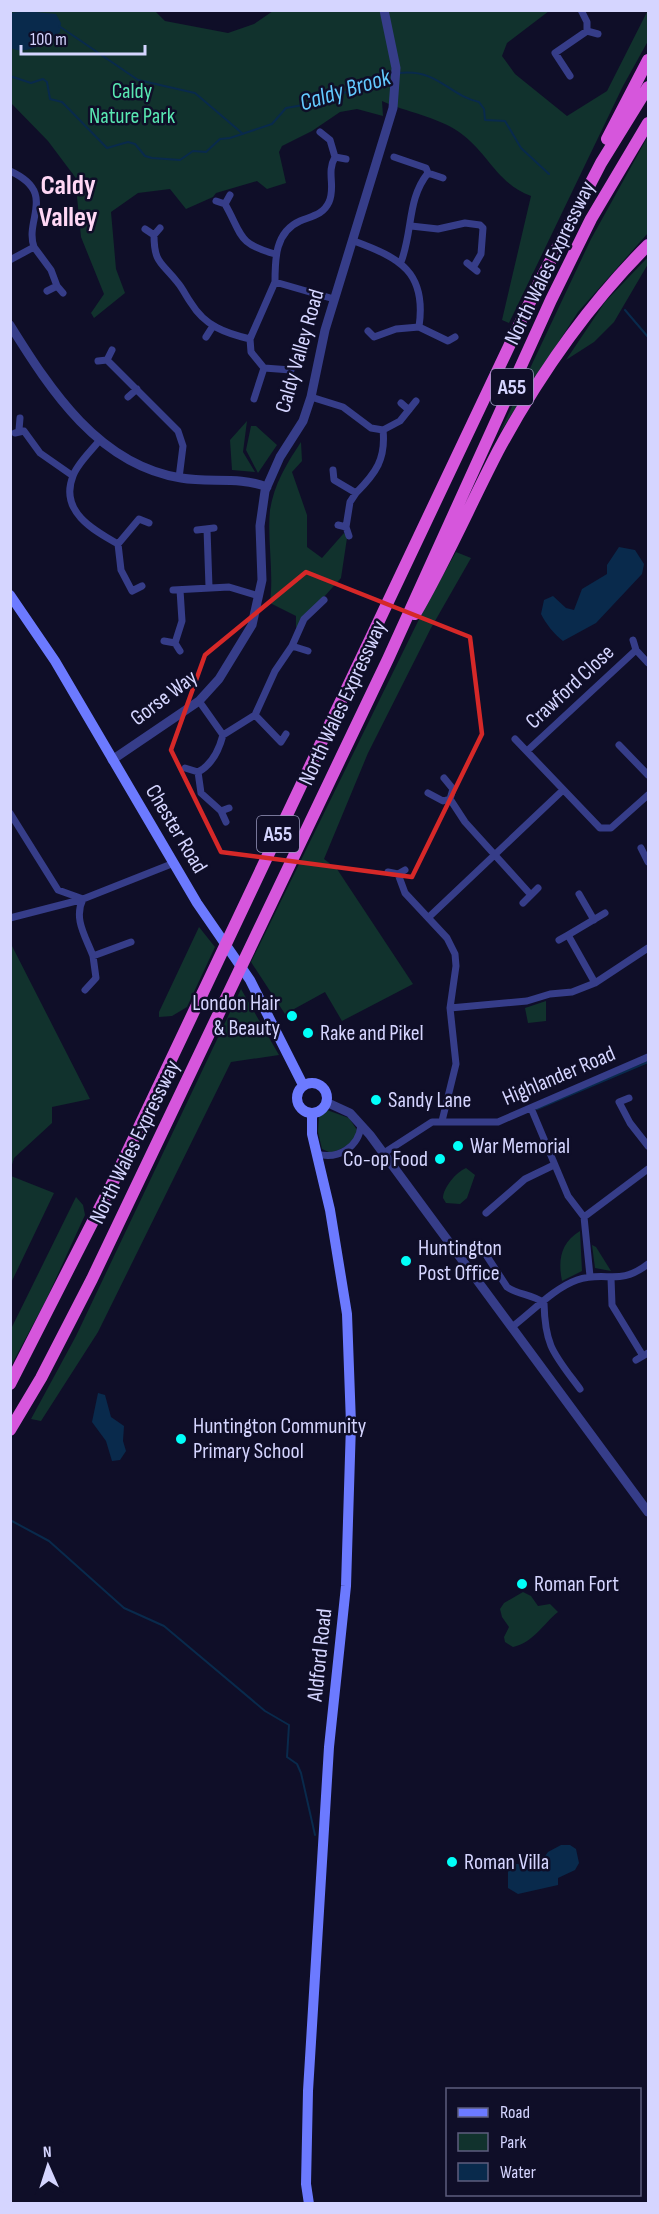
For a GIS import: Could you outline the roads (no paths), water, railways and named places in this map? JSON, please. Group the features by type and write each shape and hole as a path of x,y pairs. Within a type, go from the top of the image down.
{"highway":[{"path":"540,281 618,116 648,60"},
{"name":"North Wales Expressway","path":"10,1384 116,1178 540,281 601,163 648,87"},
{"name":"North Wales Expressway","path":"10,1430 41,1378 92,1279 388,658 551,300 591,219 648,123"},
{"path":"388,658 424,598 498,452 546,370 577,324 621,272 648,245"}],"main road":[{"name":"Chester Road","path":"10,595 55,661 215,931 250,980 272,1018 303,1085"},
{"path":"311,1083 323,1087 327,1094 327,1102 322,1109 312,1113 301,1108 297,1101 297,1094 303,1085 311,1083"},
{"name":"Aldford Road","path":"309,2204 306,2184 308,2079 329,1747 346,1586 351,1436 347,1314 317,1154 312,1113"}],"street":[{"name":"Caldy Valley Road","path":"267,487 280,456 303,421 311,397 334,299 389,128 396,68 384,10"},
{"path":"581,10 587,22 587,31"},
{"path":"570,76 555,53 587,31 598,34"},
{"path":"291,370 264,368 251,352 250,339 275,282 275,254 279,242 293,226 313,218 324,210 330,201 333,188 330,167 335,158 330,140 320,132"},
{"path":"394,157 426,168 428,173 443,178"},
{"path":"335,158 346,159"},
{"path":"10,171 27,181 34,193 38,208 31,238 34,247 51,270 57,286 63,293"},
{"path":"401,262 411,226 412,203 428,173"},
{"path":"225,204 230,195"},
{"path":"216,201 225,204 246,244 275,254"},
{"path":"411,226 438,229 472,223 485,227 481,254 473,267"},
{"path":"160,228 154,235 154,252 158,262 176,280 201,316 224,333 250,339"},
{"path":"145,229 154,235"},
{"path":"354,241 401,262 409,272 421,296 419,327"},
{"path":"10,260 34,247"},
{"path":"275,282 334,299"},
{"path":"47,291 57,286"},
{"path":"10,325 60,399 99,441 140,465 179,478 206,481 232,479 255,482 267,487"},
{"path":"206,337 213,327"},
{"path":"371,337 396,329 419,327 451,342"},
{"path":"107,360 112,350"},
{"path":"107,360 178,431 183,446 179,478"},
{"path":"98,361 107,360"},
{"path":"254,399 264,368"},
{"path":"128,397 137,389"},
{"path":"311,397 343,407 371,428 383,430 400,421 416,401"},
{"path":"401,403 409,410"},
{"path":"20,418 17,431 30,436 40,453 73,476"},
{"path":"349,536 342,526 350,502 380,465 384,442 383,430"},
{"path":"99,441 73,476 71,499 83,522 118,544"},
{"path":"333,470 330,481 356,493"},
{"name":"Gorse Way","path":"112,760 199,701 219,679 237,653 252,625 260,596 262,580 261,510 267,487"},
{"path":"142,586 132,595 121,570 118,544 136,516 149,523"},
{"path":"197,530 210,529 209,587"},
{"path":"175,643 182,621 177,590 229,587 260,596"},
{"path":"198,772 219,751 224,735 255,715 275,671 292,646 304,619 324,600"},
{"name":"Crawford Close","path":"633,640 636,650 648,663"},
{"path":"164,641 175,643 180,651"},
{"path":"292,646 308,651"},
{"name":"Crawford Close","path":"527,751 636,650"},
{"path":"199,701 224,735"},
{"path":"255,715 280,745 286,734"},
{"name":"Crawford Close","path":"515,739 594,824 605,829 615,825 648,795"},
{"path":"619,745 648,775"},
{"path":"185,768 198,772"},
{"path":"198,772 201,793 220,811 226,822"},
{"path":"444,778 453,789 450,799 465,822 531,895"},
{"path":"429,917 563,790"},
{"path":"428,793 443,801 450,799"},
{"path":"220,811 229,808"},
{"path":"10,813 58,890 83,900"},
{"path":"641,848 647,857"},
{"path":"10,918 83,900 174,863"},
{"path":"388,872 401,872 405,893 447,938 455,954 456,966 450,1008 456,1064 442,1121"},
{"path":"523,903 538,888"},
{"path":"579,894 594,920"},
{"path":"83,900 78,909 78,920 93,956 96,978 85,990"},
{"path":"559,939 605,913"},
{"path":"568,934 595,983"},
{"path":"93,956 131,942"},
{"path":"450,1008 527,1001 550,994 572,992 595,983 648,948"},
{"name":"Highlander Road","path":"384,1154 432,1122 498,1122 648,1057"},
{"path":"611,1105 629,1098"},
{"path":"327,1102 350,1113 362,1125 648,1512"},
{"path":"619,1102 630,1123 648,1146"},
{"path":"531,1108 568,1196 584,1217 590,1276"},
{"path":"317,1154 331,1156 349,1148 358,1139 362,1125"},
{"path":"486,1213 525,1179 554,1165"},
{"path":"584,1217 648,1168"},
{"path":"479,1244 507,1287 512,1291 536,1297 544,1303"},
{"path":"512,1327 575,1281 590,1276 627,1278 648,1264"},
{"path":"611,1278 612,1305 642,1356"},
{"path":"544,1303 545,1334 550,1349 580,1389"}],"water":[{"path":"25,11 56,14 61,23 60,32 43,44 30,49 11,48 11,13"},
{"path":"619,547 635,550 644,564 642,574 596,623 563,641 550,629 541,614 544,600 553,596 566,608 574,610 582,589 607,574 607,565"},
{"path":"98,1393 105,1395 111,1417 124,1426 123,1441 126,1451 120,1460 112,1461 106,1441 92,1422"},
{"path":"561,1845 570,1845 576,1849 579,1863 575,1870 558,1878 558,1885 518,1894 508,1888 508,1871 516,1864 540,1863 548,1852"}],"waterway":[{"path":"59,26 138,80 195,93 243,134"},
{"name":"Caldy Brook","path":"10,76 31,83 43,79 47,82 50,99 62,102 107,148 128,142 135,144 145,156 180,160 193,151 206,152 220,139 230,138 272,124 286,108 321,102 394,73"},
{"name":"Caldy Brook","path":"400,73 424,75 468,99 479,102 484,109 485,120 505,121 521,148 549,174"},
{"name":"Caldy Brook","path":"625,310 648,337"},
{"path":"537,1109 648,1062"},
{"path":"10,1520 49,1541 124,1608 164,1626 265,1711 289,1725 287,1757 297,1764 301,1773 315,1835"}],"place":[{"name":"London Hair & Beauty","path":"292,1016"},
{"name":"Rake and Pikel","path":"308,1033"},
{"name":"Sandy Lane","path":"376,1100"},
{"name":"War Memorial","path":"458,1146"},
{"name":"Co-op Food","path":"440,1159"},
{"name":"Huntington Post Office","path":"406,1261"},
{"name":"Huntington Community Primary School","path":"181,1439"},
{"name":"Roman Fort","path":"522,1584"},
{"name":"Roman Villa","path":"452,1862"}],"district":[{"name":"Caldy Valley","path":"68,201"}],"park label":[{"name":"Caldy Nature Park","path":"132,104"}]}
